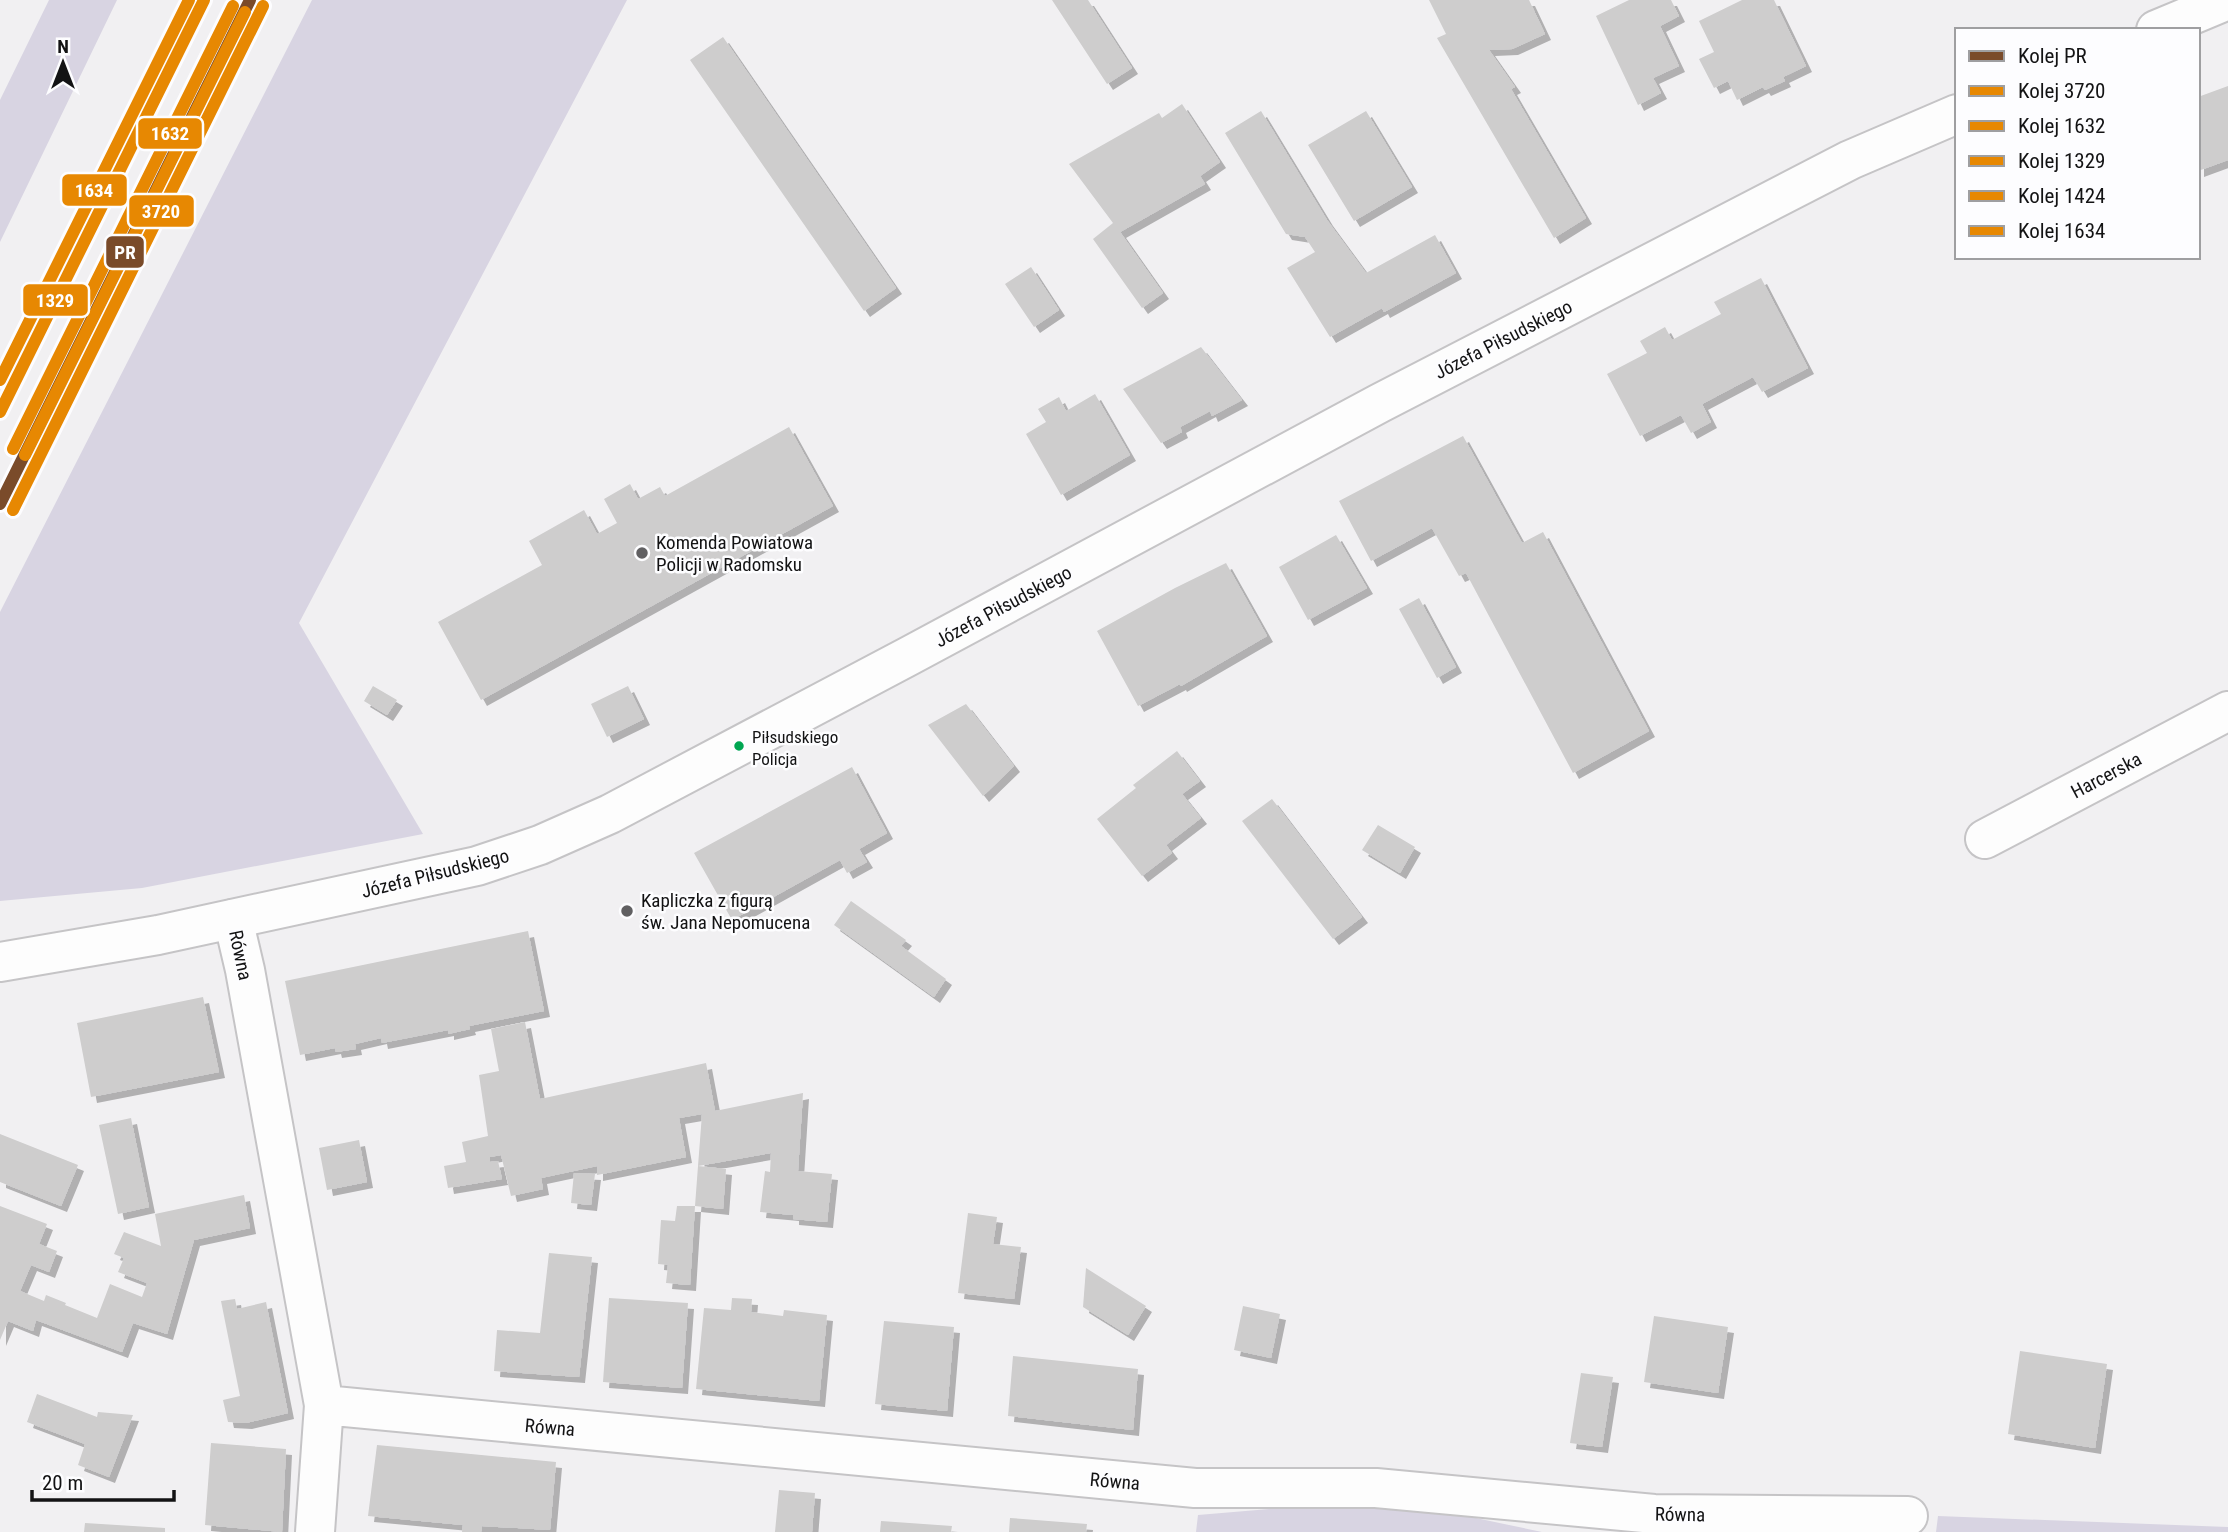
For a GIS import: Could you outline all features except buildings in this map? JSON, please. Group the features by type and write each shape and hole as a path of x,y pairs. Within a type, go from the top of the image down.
{"street":[{"path":"2162,28 2228,0"},
{"name":"Józefa Piłsudskiego","path":"0,962 55,954 233,919 477,866 540,845 610,814 1381,403 1850,160 1955,115"},
{"name":"Harcerska","path":"1985,839 2228,711"},
{"name":"Równa","path":"233,919 245,970 324,1405 316,1532"},
{"name":"Równa","path":"324,1405 1195,1488 1376,1488 1654,1514 1908,1516"}],"shaded area":[{"path":"49,0 117,0 0,242 0,100"},
{"path":"312,0 627,0 299,623 423,834 142,888 0,901 0,612"},
{"path":"1349,1502 1457,1514 1542,1532 1196,1532 1198,1515"},
{"path":"1938,1516 2228,1527 2228,1532 1936,1532"}],"rail line":[{"name":"1634","path":"0,380 189,0"},
{"name":"1329","path":"0,412 204,0"},
{"name":"PR","path":"0,504 250,0"},
{"name":"1632","path":"13,449 233,6"},
{"name":"3720","path":"13,510 263,6"},
{"name":"1424","path":"25,455 245,12"}],"place":[{"name":"Komenda Powiatowa Policji w Radomsku","path":"642,553"},
{"name":"Piłsudskiego Policja","path":"739,746"},
{"name":"Kapliczka z figurą św. Jana Nepomucena","path":"627,911"}]}
